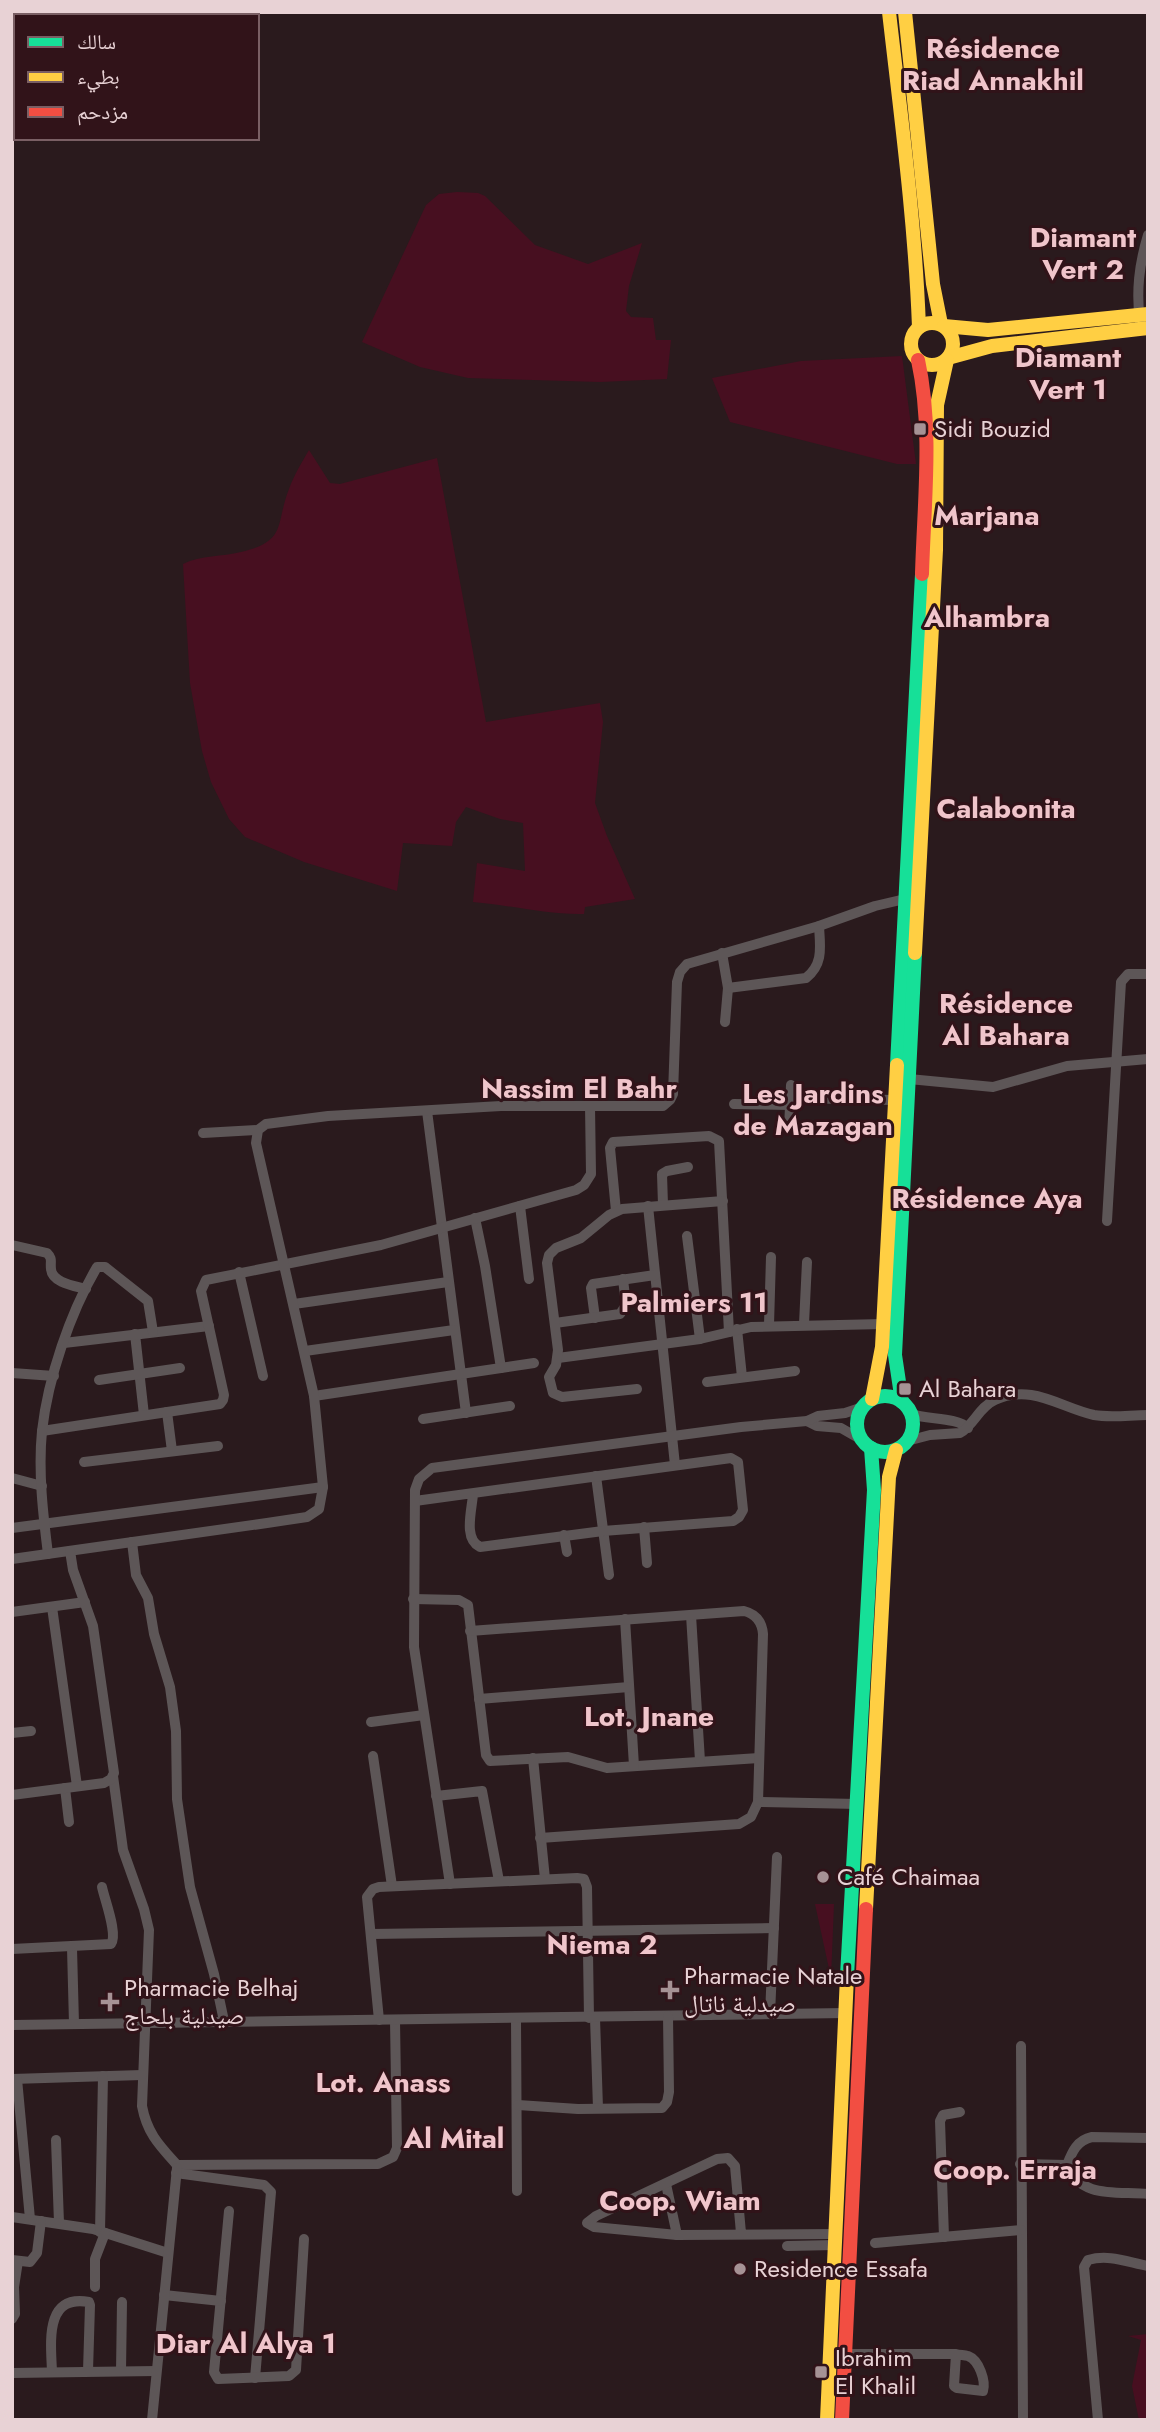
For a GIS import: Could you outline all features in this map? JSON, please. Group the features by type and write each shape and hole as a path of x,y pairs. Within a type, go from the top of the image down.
{"main road":[{"path":"827,2420 845,2013 874,1490 866,1444 857,1423 880,1365 883,1324 920,636 926,445 926,401 911,340 919,327 917,272 889,12"},
{"path":"842,2420 889,1477 913,1428 895,1355 936,550 937,405 947,359 953,349 953,339 943,325 933,284 905,12"},
{"path":"919,327 930,323 988,331 1144,322"},
{"path":"918,360 932,365 992,346 1144,322"},
{"path":"867,1403 891,1396 907,1408"},
{"path":"866,1444 886,1452 902,1446"}],"street":[{"path":"1144,322 1136,298 1140,260 1148,235"},
{"path":"203,1133 258,1130 271,1123 328,1116 501,1106 659,1106 670,1100 673,1094 678,977 683,968 692,962 905,899"},
{"path":"728,988 806,978 817,968 821,957 819,926"},
{"path":"722,953 728,988 725,1022"},
{"path":"1107,1221 1122,979 1128,974 1148,974"},
{"path":"909,1079 993,1087 1060,1068 1148,1059"},
{"path":"789,1128 791,1085"},
{"path":"734,1104 894,1100"},
{"path":"42,1431 217,1404 223,1400 201,1291 203,1283 209,1278 381,1245 576,1190 591,1174 590,1106"},
{"path":"427,1111 466,1413"},
{"path":"12,1559 307,1517 319,1509 323,1487 314,1396 256,1143 258,1130"},
{"path":"616,1211 610,1146 618,1140 709,1136 721,1144 733,1331 742,1377"},
{"path":"663,1205 662,1174 688,1167"},
{"path":"637,1389 559,1397 553,1393 549,1377 558,1359 547,1264 549,1255 556,1248 581,1238 616,1211 628,1207 723,1201"},
{"path":"520,1206 529,1279"},
{"path":"648,1206 675,1465"},
{"path":"475,1218 501,1367"},
{"path":"687,1236 700,1339"},
{"path":"12,1245 47,1253 52,1260 51,1272 54,1277 86,1289"},
{"path":"769,1325 771,1257"},
{"path":"804,1324 807,1262"},
{"path":"48,1555 42,1486 42,1431 64,1343 97,1267 105,1266 148,1301 153,1332"},
{"path":"239,1272 263,1376"},
{"path":"595,1318 592,1286 598,1282 655,1275"},
{"path":"555,1323 623,1312 626,1305 623,1279"},
{"path":"294,1304 448,1282"},
{"path":"558,1359 700,1339 769,1325 883,1324"},
{"path":"64,1343 209,1325"},
{"path":"305,1351 454,1329"},
{"path":"135,1335 144,1415"},
{"path":"314,1396 534,1363"},
{"path":"99,1380 180,1368"},
{"path":"707,1382 795,1371"},
{"path":"12,1373 54,1376"},
{"path":"902,1446 930,1435 960,1433 994,1400 1018,1396 1052,1399 1094,1415 1148,1415"},
{"path":"450,1884 414,1647 415,1501 419,1479 432,1468 807,1421 818,1416 845,1413 867,1403"},
{"path":"423,1419 510,1406"},
{"path":"907,1408 930,1420 961,1422 968,1427"},
{"path":"167,1412 172,1451"},
{"path":"807,1421 817,1426 841,1428 866,1444"},
{"path":"84,1462 218,1446"},
{"path":"415,1501 731,1458 736,1459 743,1512 733,1521 564,1535 484,1547 477,1546 470,1537 473,1494"},
{"path":"596,1476 609,1575"},
{"path":"12,1478 42,1486"},
{"path":"12,1528 323,1487"},
{"path":"644,1527 647,1563"},
{"path":"564,1535 567,1552"},
{"path":"132,1542 136,1574 148,1598 154,1634 170,1687 176,1731 177,1799 190,1887 214,1973 224,2021"},
{"path":"70,1551 93,1626 123,1850 149,1930 142,2106 146,2126 177,2169 152,2420"},
{"path":"414,1599 459,1600 469,1608 488,1759 495,1761 568,1756 601,1767 759,1758"},
{"path":"12,1612 85,1602"},
{"path":"52,1607 77,1786"},
{"path":"470,1631 744,1611 754,1615 761,1624 763,1634 758,1802 751,1818 739,1824 540,1838"},
{"path":"691,1615 700,1761"},
{"path":"625,1619 634,1766"},
{"path":"479,1699 629,1688"},
{"path":"371,1722 424,1715"},
{"path":"12,1733 31,1731"},
{"path":"373,1756 392,1886"},
{"path":"533,1758 545,1879"},
{"path":"12,1795 108,1782 113,1776"},
{"path":"65,1788 69,1822"},
{"path":"436,1796 482,1791 499,1881"},
{"path":"758,1802 858,1804"},
{"path":"770,2014 778,1857"},
{"path":"379,2020 367,1897 376,1887 577,1878 586,1881 598,2108"},
{"path":"12,1949 109,1946 113,1942 114,1931 102,1887"},
{"path":"371,1934 774,1928"},
{"path":"72,1948 74,2024"},
{"path":"12,2025 845,2013"},
{"path":"518,2105 578,2109 657,2109 667,2102 668,2016"},
{"path":"516,2019 517,2191"},
{"path":"177,2169 377,2164 393,2157 397,2148 396,2020"},
{"path":"1021,2046 1023,2420"},
{"path":"12,2319 15,2314 15,2260 30,2262 35,2257 36,2220 17,2127 15,2079 142,2075"},
{"path":"95,2287 96,2259 102,2232 103,2076"},
{"path":"944,2237 940,2121 943,2115 960,2112"},
{"path":"1148,2138 1084,2138 1071,2153 1067,2165 1075,2180 1088,2189 1148,2193"},
{"path":"56,2140 59,2223"},
{"path":"741,2233 735,2166 731,2160 722,2157 596,2216 587,2223 607,2229 677,2235 741,2233 835,2240"},
{"path":"1020,2164 1067,2165"},
{"path":"177,2169 264,2185 271,2192 255,2378"},
{"path":"666,2184 677,2235"},
{"path":"229,2211 214,2375 220,2380 289,2376 296,2370 304,2239"},
{"path":"12,2217 102,2232 168,2253"},
{"path":"874,2243 1021,2230"},
{"path":"787,2246 835,2240"},
{"path":"1098,2420 1084,2267 1088,2260 1099,2257 1117,2258 1148,2266"},
{"path":"164,2295 221,2301"},
{"path":"52,2372 51,2336 58,2309 65,2303 86,2300 90,2305 88,2371"},
{"path":"121,2371 122,2302"},
{"path":"846,2354 956,2354"},
{"path":"12,2373 156,2371"}],"shaded area":[{"path":"457,192 485,196 535,245 588,264 642,243 629,286 626,311 631,317 653,318 656,340 671,340 667,379 600,382 468,378 420,367 362,342 426,205 439,194"},
{"path":"902,356 916,464 897,464 730,422 712,378 801,361"},
{"path":"309,450 330,483 340,484 437,458 486,722 600,703 603,722 595,803 635,899 585,907 584,914 473,902 477,863 525,871 523,823 500,819 466,807 456,822 452,846 403,843 397,891 304,862 245,837 229,819 211,782 202,751 190,683 183,564 256,548 273,536 291,484"},
{"path":"815,1904 834,1904 831,1978"},
{"path":"1148,2334 1148,2420 1139,2420 1132,2386 1141,2340 1128,2336"}],"traffic: fast":[{"path":"897,1065 922,574"},
{"path":"902,1402 895,1355 915,953"},
{"path":"885,1396 896,1398 905,1404 911,1413 913,1424 911,1435 905,1444 896,1450 885,1452 874,1450 865,1444 859,1435 857,1424 859,1413 865,1404 874,1398 885,1396"},
{"path":"847,1976 874,1490 871,1448"}],"traffic: slow":[{"path":"889,12 911,208 919,327"},
{"path":"905,12 933,284 941,324"},
{"path":"944,326 988,330 1148,314"},
{"path":"932,323 947,329 953,344 947,359 932,365 917,359 911,344 917,329 932,323"},
{"path":"948,358 992,346 1148,328"},
{"path":"915,953 936,550 937,405 947,360"},
{"path":"872,1399 882,1347 897,1065"},
{"path":"866,1909 889,1477 896,1450"},
{"path":"827,2420 847,1976"}],"traffic: jam":[{"path":"918,360 923,386 926,439 922,574"},
{"path":"842,2420 866,1909"}],"place":[{"name":"Sidi Bouzid","path":"920,429"},
{"name":"Al Bahara","path":"905,1389"},
{"name":"Café Chaimaa","path":"823,1877"},
{"name":"Pharmacie Natale صيدلية ناتال","path":"670,1990"},
{"name":"Pharmacie Belhaj صيدلية بلحاج","path":"110,2002"},
{"name":"Residence Essafa","path":"740,2269"},
{"name":"Ibrahim El Khalil","path":"821,2372"}],"district":[{"name":"Résidence Riad Annakhil","path":"993,64"},
{"name":"Diamant Vert 2","path":"1083,253"},
{"name":"Diamant Vert 1","path":"1068,373"},
{"name":"Marjana","path":"987,515"},
{"name":"Alhambra","path":"987,617"},
{"name":"Calabonita","path":"1006,808"},
{"name":"Résidence Al Bahara","path":"1006,1019"},
{"name":"Nassim El Bahr","path":"579,1088"},
{"name":"Les Jardins de Mazagan","path":"813,1109"},
{"name":"Résidence Aya","path":"987,1198"},
{"name":"Palmiers 11","path":"694,1302"},
{"name":"Lot. Jnane","path":"649,1716"},
{"name":"Niema 2","path":"602,1944"},
{"name":"Lot. Anass","path":"383,2082"},
{"name":"Al Mital","path":"454,2138"},
{"name":"Coop. Erraja","path":"1015,2169"},
{"name":"Coop. Wiam","path":"680,2200"},
{"name":"Diar Al Alya 1","path":"246,2343"}]}
